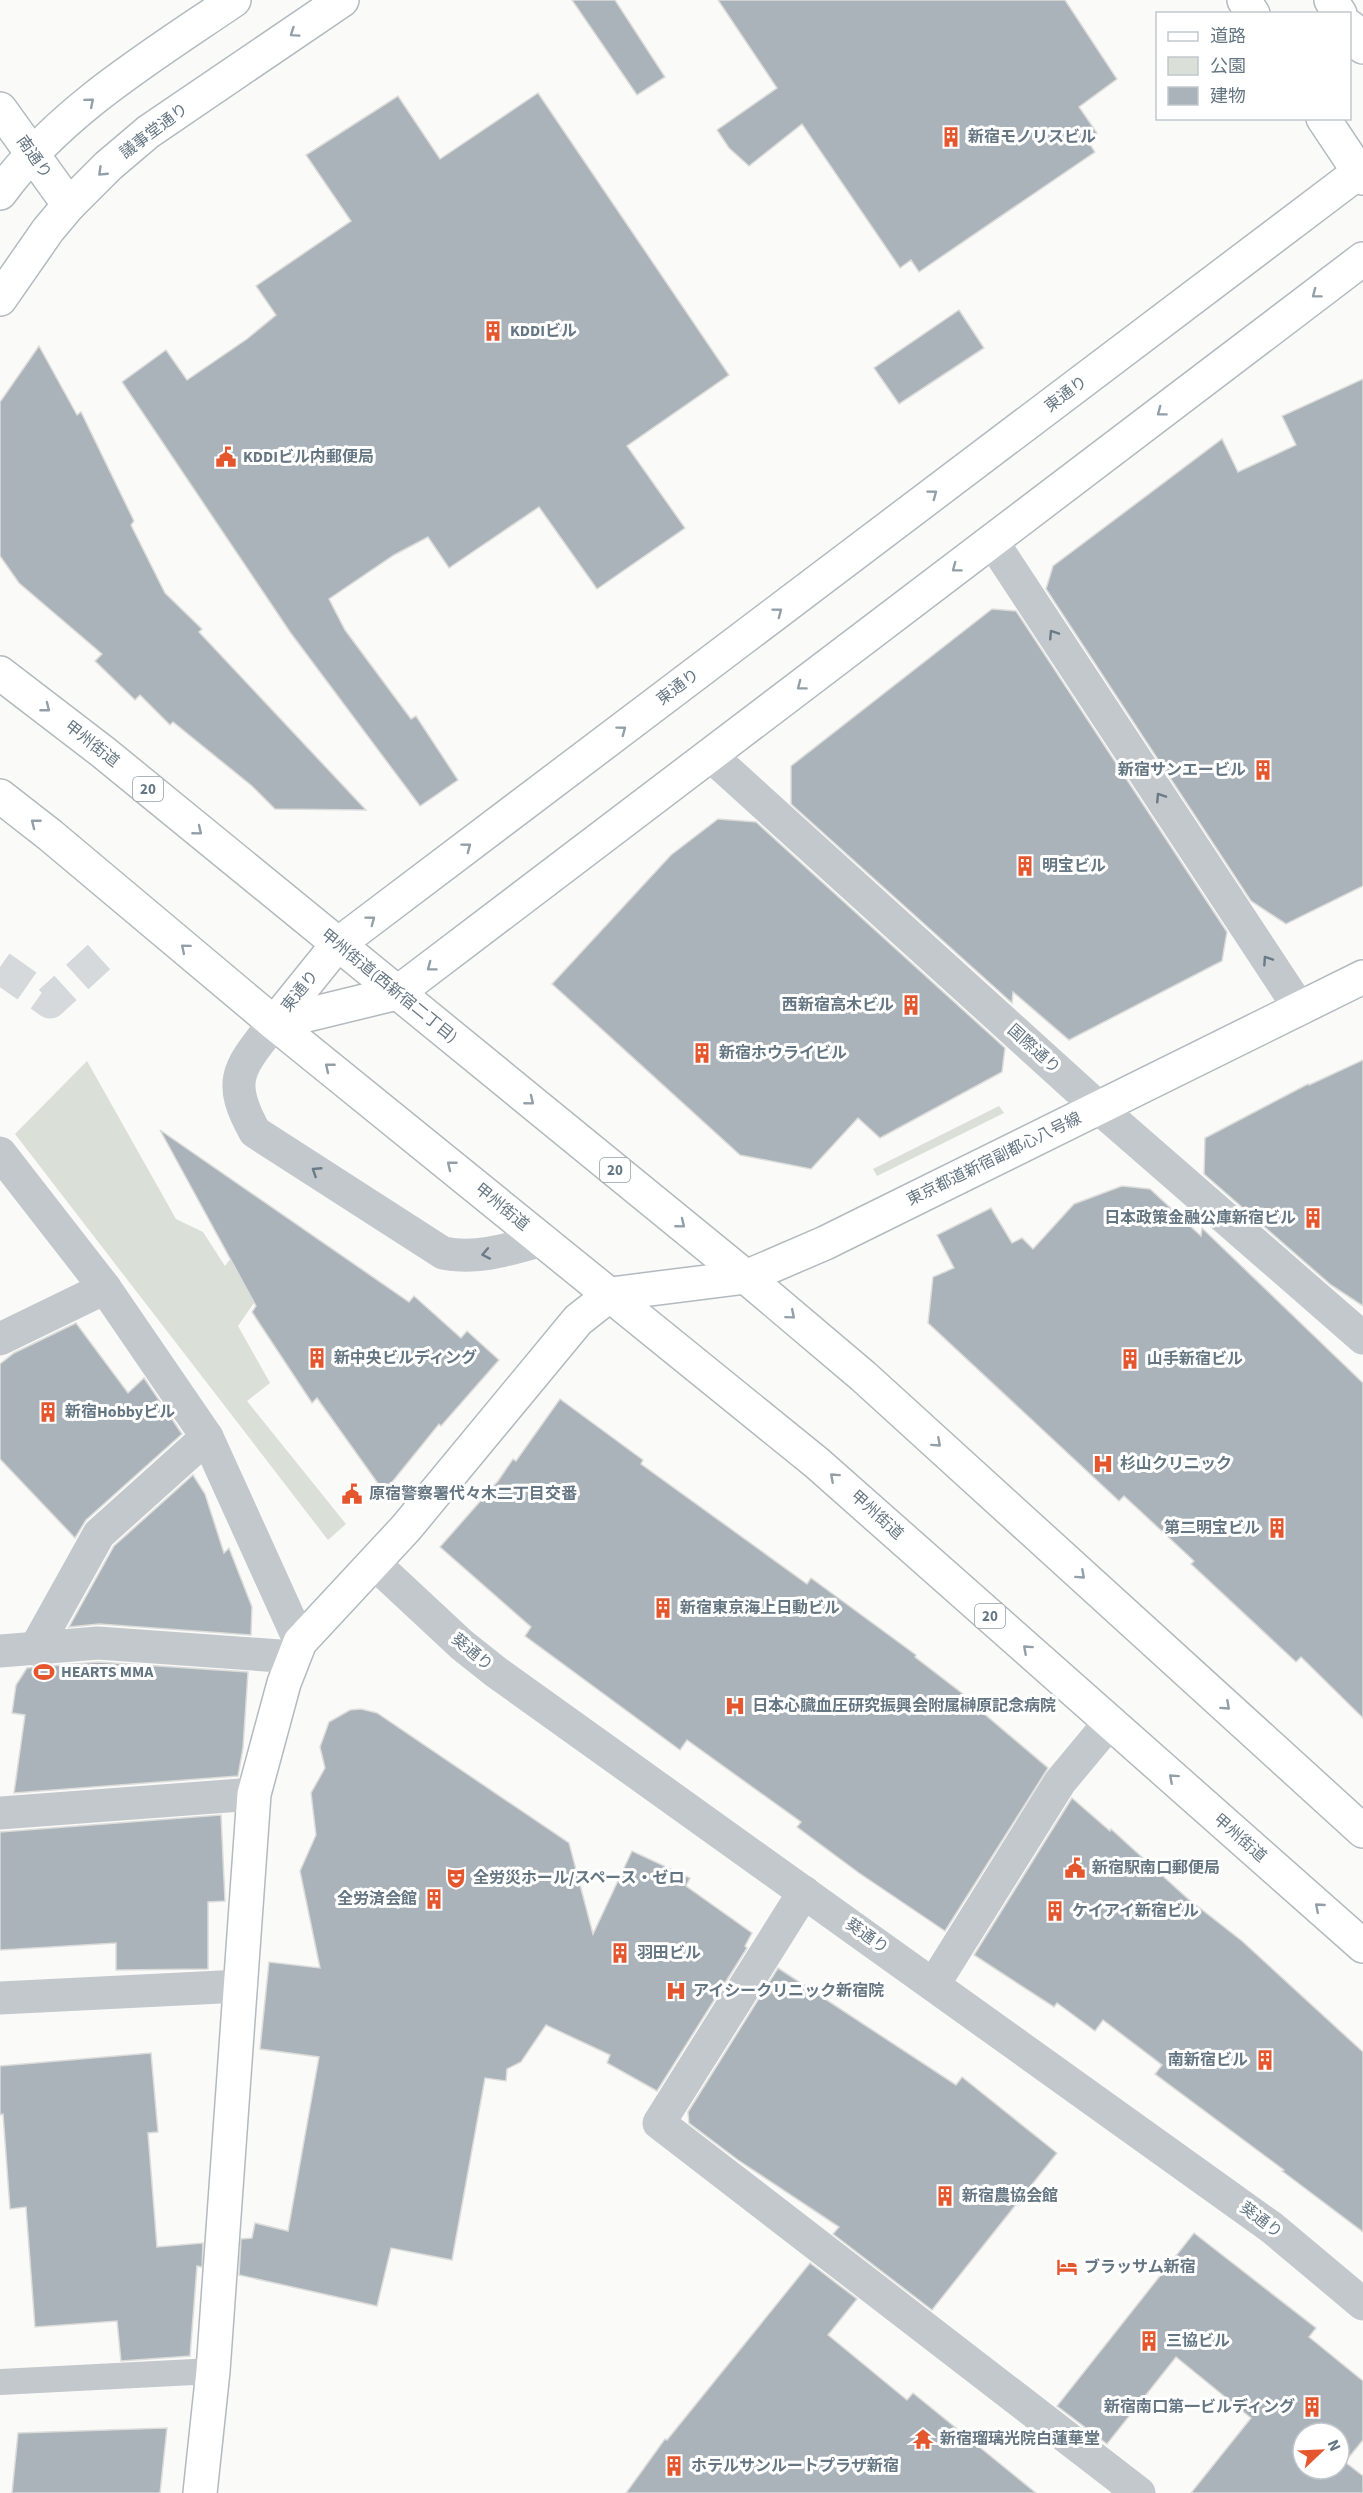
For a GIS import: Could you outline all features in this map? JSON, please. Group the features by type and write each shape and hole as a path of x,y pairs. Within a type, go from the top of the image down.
{"main road":[{"path":"0,193 32,156 73,116 114,82 234,0"},
{"name":"議事堂通り","path":"0,299 48,230 108,166 148,132 342,0"},
{"path":"1351,29 1363,47"},
{"name":"南通り","path":"0,109 69,205"},
{"path":"1324,120 1362,173"},
{"name":"東通り","path":"274,1023 338,945 1362,173"},
{"name":"東通り","path":"274,1023 397,993 1363,259"},
{"name":"甲州街道","path":"0,673 103,752 293,908"},
{"name":"20","path":"0,796 274,1023"},
{"name":"甲州街道(西新宿二丁目)","path":"293,908 746,1277"},
{"name":"東京都道新宿副都心八号線","path":"610,1294 746,1277 825,1243 1363,977"},
{"name":"甲州街道","path":"274,1023 817,1462 1363,1946"},
{"name":"20","path":"746,1277 863,1376 1360,1821"},
{"path":"200,2493 213,2372 254,1794 284,1683 297,1649 374,1563 578,1320 610,1294"}],"street":[{"path":"992,541 1300,1009"},
{"name":"国際通り","path":"710,755 1099,1108 1363,1338"},
{"path":"274,1023 249,1055 237,1090 243,1111 255,1132 443,1253 481,1256 543,1240"},
{"path":"0,1153 105,1288 207,1437 297,1649 98,1644 0,1651"},
{"path":"0,1339 105,1288"},
{"path":"35,1648 99,1534 207,1437"},
{"name":"葵通り","path":"374,1563 462,1645 496,1672 1271,2227 1363,2304"},
{"path":"934,1984 1060,1782 1110,1722"},
{"path":"0,1813 254,1794"},
{"path":"804,1892 659,2123 1139,2493"},
{"path":"0,1998 241,1986"}],"lane":[{"path":"0,2382 213,2372"}],"green space":[{"path":"87,1061 176,1219 203,1232 225,1266 269,1206 304,1231 238,1326 270,1383 247,1401 346,1524 328,1540 15,1134"},
{"path":"999,1106 1004,1113 877,1176 873,1169"}],"building":[{"path":"572,0 615,0 665,77 637,95"},
{"name":"新宿モノリスビル","path":"718,0 1065,0 1117,79 1079,107 1097,133 1087,140 1095,152 919,272 911,260 900,268 802,124 749,166 729,148 717,130 777,88"},
{"name":"KDDIビル","path":"538,93 729,375 627,446 685,528 597,589 539,507 449,568 428,537 394,555 329,599 345,630 411,719 416,716 458,780 420,806 290,632 122,382 166,350 187,380 247,339 276,315 256,286 351,221 306,155 398,96 440,159"},
{"path":"959,310 984,348 899,404 874,368"},
{"path":"39,346 77,415 81,412 134,521 131,525 165,593 202,629 199,632 366,810 275,809 252,786 173,722 170,725 140,695 135,700 95,661 102,654 19,583 0,556 0,402"},
{"name":"新宿サンエービル","path":"1363,379 1363,886 1286,924 1251,901 1046,589 1053,566 1222,439 1238,472 1296,445 1282,416"},
{"name":"明宝ビル","path":"992,609 1016,611 1227,932 1222,961 1069,1040 1013,992 1012,1003 791,804 791,766"},
{"path":"718,819 756,822 1005,1048 1002,1072 880,1138 858,1118 811,1169 740,1155 552,984 671,855"},
{"name":"日本政策金融公庫新宿ビル","path":"1363,1060 1363,1306 1331,1285 1204,1174 1205,1138 1308,1084"},
{"path":"160,1130 409,1302 414,1296 461,1338 467,1331 499,1360 441,1426 439,1424 384,1492 317,1398 312,1403 252,1312 256,1306"},
{"path":"1122,1186 1150,1189 1201,1236 1202,1228 1363,1383 1363,1718 1301,1657 1296,1662 1191,1564 1194,1561 1124,1496 1119,1501 928,1323 933,1277 954,1268 937,1235 991,1208 1012,1243 1022,1238 1033,1249 1074,1204"},
{"path":"76,1323 128,1393 144,1378 182,1434 86,1520 75,1538 0,1459 0,1364 14,1353"},
{"path":"560,1399 643,1460 641,1464 807,1584 811,1578 916,1655 915,1657 976,1704 975,1706 1048,1768 945,1931 859,1873 797,1827 801,1822 687,1740 680,1750 525,1636 531,1627 440,1547 498,1481 513,1459 516,1461"},
{"path":"193,1475 205,1494 224,1553 229,1548 252,1607 251,1635 99,1624 69,1627 114,1546"},
{"path":"98,1662 248,1672 243,1748 238,1776 14,1793 25,1715 12,1713 16,1685 27,1668"},
{"path":"361,1709 377,1713 569,1843 593,1934 632,1851 690,1878 686,1886 752,1933 745,1946 747,1948 657,2091 607,2063 610,2055 546,2025 521,2062 507,2069 506,2081 485,2078 452,2260 391,2248 377,2306 239,2275 241,2239 252,2238 255,2223 288,2231 319,2057 260,2049 269,1962 320,1968 300,1871 316,1835 311,1793 325,1768 320,1747 329,1722 350,1710"},
{"path":"1072,1798 1110,1831 1111,1829 1187,1898 1242,1941 1363,2052 1363,2232 1155,2074 1162,2065 1103,2020 1095,2031 1057,2003 1054,2007 974,1955"},
{"path":"221,1815 225,1901 208,1902 208,1969 116,1970 116,1943 0,1950 0,1832"},
{"path":"778,1968 956,2085 962,2077 1057,2153 932,2310 833,2234 839,2227 738,2160 689,2123 688,2112"},
{"path":"151,2053 158,2132 148,2133 157,2247 203,2243 202,2267 197,2266 190,2356 121,2361 117,2321 35,2327 26,2207 10,2209 3,2114 0,2115 0,2066"},
{"path":"1194,2233 1316,2328 1309,2337 1363,2381 1363,2440 1351,2455 1351,2421 1291,2421 1291,2481 1351,2481 1351,2467 1363,2476 1363,2493 1191,2493 1251,2418 1176,2357 1107,2444 1057,2406"},
{"path":"810,2263 857,2299 828,2335 907,2400 913,2393 1036,2493 626,2493 665,2439 667,2440"},
{"path":"167,2428 160,2493 12,2493 18,2433"}],"tunnel":[{"path":"0,967 50,1002 99,957"}],"place":[{"name":"新宿モノリスビル","path":"951,137"},
{"name":"KDDIビル","path":"493,331"},
{"name":"KDDIビル内郵便局","path":"226,457"},
{"name":"新宿サンエービル","path":"1263,770"},
{"name":"明宝ビル","path":"1025,866"},
{"name":"西新宿高木ビル","path":"911,1005"},
{"name":"新宿ホウライビル","path":"702,1053"},
{"name":"日本政策金融公庫新宿ビル","path":"1313,1218"},
{"name":"新中央ビルディング","path":"317,1358"},
{"name":"山手新宿ビル","path":"1130,1359"},
{"name":"新宿Hobbyビル","path":"48,1412"},
{"name":"杉山クリニック","path":"1103,1464"},
{"name":"原宿警察署代々木二丁目交番","path":"352,1494"},
{"name":"第二明宝ビル","path":"1277,1528"},
{"name":"新宿東京海上日動ビル","path":"663,1608"},
{"name":"HEARTS MMA","path":"44,1672"},
{"name":"日本心臓血圧研究振興会附属榊原記念病院","path":"735,1706"},
{"name":"新宿駅南口郵便局","path":"1075,1868"},
{"name":"全労災ホール/スペース・ゼロ","path":"456,1878"},
{"name":"全労済会館","path":"434,1899"},
{"name":"ケイアイ新宿ビル","path":"1055,1911"},
{"name":"羽田ビル","path":"620,1953"},
{"name":"アイシークリニック新宿院","path":"676,1991"},
{"name":"南新宿ビル","path":"1265,2060"},
{"name":"新宿農協会館","path":"945,2196"},
{"name":"ブラッサム新宿","path":"1067,2267"},
{"name":"三協ビル","path":"1149,2341"},
{"name":"新宿南口第一ビルディング","path":"1312,2407"},
{"name":"新宿瑠璃光院白蓮華堂","path":"923,2439"},
{"name":"ホテルサンルートプラザ新宿","path":"674,2466"}]}
